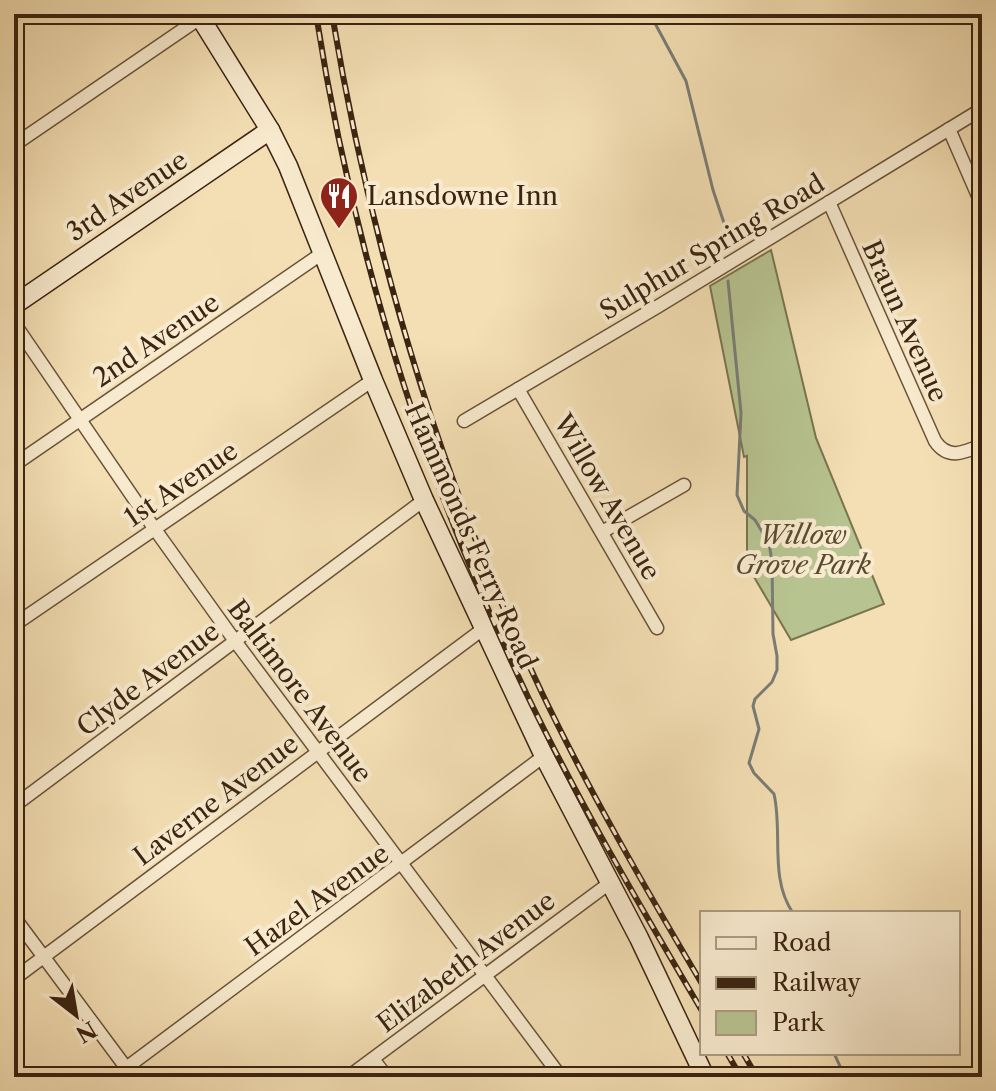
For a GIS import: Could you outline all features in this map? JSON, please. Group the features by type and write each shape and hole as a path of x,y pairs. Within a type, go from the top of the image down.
{"street":[{"name":"Hammonds Ferry Road","path":"199,16 270,130 288,166 424,500 544,756 611,882 704,1077"},
{"path":"14,145 199,16"},
{"name":"Sulphur Spring Road","path":"464,421 982,109"},
{"path":"949,129 982,205"},
{"name":"3rd Avenue","path":"14,305 270,130"},
{"name":"Braun Avenue","path":"829,202 931,434 940,448 948,453 956,454 982,445"},
{"name":"2nd Avenue","path":"14,465 324,252"},
{"name":"Baltimore Avenue","path":"14,323 235,641 561,1077"},
{"name":"1st Avenue","path":"14,625 373,380"},
{"name":"Willow Avenue","path":"518,389 657,628"},
{"path":"602,532 684,485"},
{"name":"Clyde Avenue","path":"14,806 424,500"},
{"name":"Laverne Avenue","path":"14,979 483,629"},
{"name":"Hazel Avenue","path":"114,1077 130,1072 544,756"},
{"name":"Elizabeth Avenue","path":"348,1077 611,882"},
{"path":"14,917 130,1072"},
{"path":"373,1059 387,1077"}],"green space":[{"name":"Willow Grove Park","path":"771,250 816,438 884,604 791,640 747,565 747,456 744,457 710,286"}],"waterway":[{"path":"650,14 686,81 726,229 722,249"},
{"path":"728,281 741,413 737,495 744,511 755,520 769,543 773,634 777,656 777,670 772,682 755,699 753,706 759,729 749,763 774,794 781,885 792,911"},
{"path":"835,1055 845,1077"}],"railway":[{"path":"316,14 350,190 372,278 397,364 457,534 549,739 612,857 700,1008"},
{"path":"332,14 348,101 389,275 413,361 472,529 505,612 560,730 700,981"},
{"path":"728,1055 741,1077"},
{"path":"744,1055 757,1077"}],"place":[{"name":"Lansdowne Inn","path":"339,230"}]}
